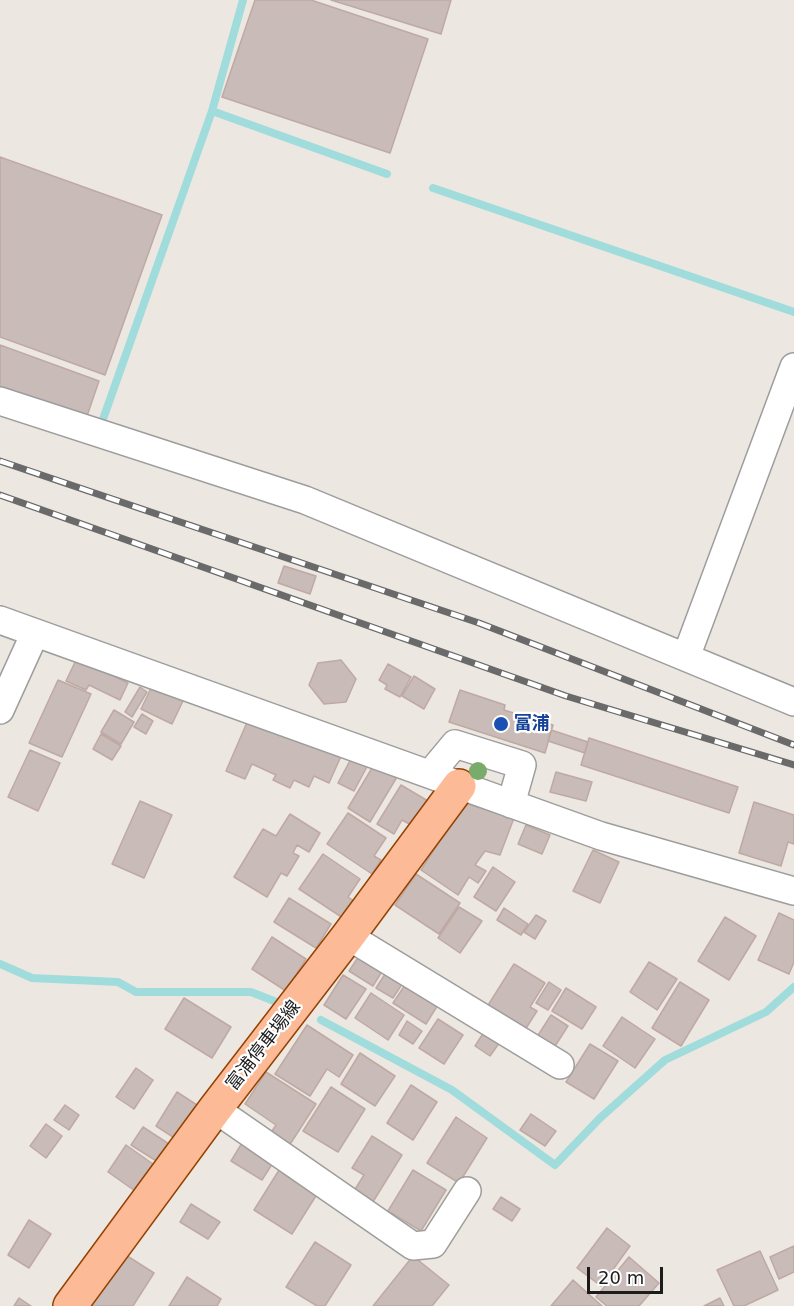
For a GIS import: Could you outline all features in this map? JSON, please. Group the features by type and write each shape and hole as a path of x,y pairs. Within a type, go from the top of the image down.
{"main road":[{"name":"富浦停車場線","path":"70,1306 215,1109 348,936 444,780"}],"street":[{"path":"686,657 794,367"},
{"path":"0,401 305,500 794,702"},
{"path":"0,620 601,837 794,891"},
{"path":"0,710 35,633"},
{"path":"444,780 455,744 522,765 512,804"},
{"path":"348,936 560,1065"},
{"path":"215,1109 413,1246 433,1244 467,1191"}],"building":[{"path":"255,0 311,0 428,39 390,153 222,97"},
{"path":"331,0 451,0 441,34"},
{"path":"0,157 162,215 105,375 0,337"},
{"path":"0,345 99,381 86,419 0,388"},
{"path":"284,566 316,576 310,594 278,583"},
{"path":"77,658 128,683 120,700 89,685 86,690 66,681"},
{"path":"341,660 356,679 346,702 324,704 309,685 318,663"},
{"path":"388,664 411,677 400,697 385,689 387,685 379,680"},
{"path":"414,676 435,689 424,709 402,696"},
{"path":"58,680 91,694 62,757 29,743"},
{"path":"152,686 183,701 172,724 141,709"},
{"path":"140,687 147,692 132,717 125,712"},
{"path":"460,690 505,705 504,710 553,725 545,753 449,722"},
{"path":"114,710 134,722 121,744 101,732"},
{"path":"251,713 342,754 329,783 314,776 309,787 294,780 290,788 273,780 276,775 252,764 245,779 226,771"},
{"path":"142,714 153,721 146,734 134,727"},
{"path":"551,730 588,742 585,753 548,741"},
{"path":"101,734 121,746 112,760 93,749"},
{"path":"589,738 738,787 729,813 581,765"},
{"path":"30,750 60,763 38,811 8,797"},
{"path":"353,755 369,763 354,791 338,783"},
{"path":"375,763 397,777 370,822 348,808"},
{"path":"556,772 592,782 586,801 550,792"},
{"path":"401,785 428,801 413,826 402,820 394,834 377,824"},
{"path":"140,801 172,815 144,878 112,864"},
{"path":"754,802 794,815 794,844 788,842 781,866 739,853"},
{"path":"464,803 514,818 500,855 485,851 475,865 486,871 478,883 469,877 458,895 421,870"},
{"path":"348,813 386,838 374,856 381,860 372,874 327,844"},
{"path":"290,814 320,833 309,852 297,845 293,853 299,856 287,876 281,873 267,897 234,877 263,829 276,836"},
{"path":"526,825 550,835 542,854 518,844"},
{"path":"593,850 619,862 600,903 573,891"},
{"path":"323,854 360,879 348,897 357,903 346,920 299,889"},
{"path":"493,867 515,882 496,911 474,897"},
{"path":"416,874 460,903 439,934 395,905"},
{"path":"289,898 331,924 316,948 274,922"},
{"path":"459,907 482,921 460,953 438,938"},
{"path":"504,908 528,924 521,935 497,920"},
{"path":"779,913 794,920 794,962 789,974 758,960"},
{"path":"536,915 546,921 535,939 524,932"},
{"path":"725,917 756,936 729,980 698,961"},
{"path":"272,937 306,959 286,991 252,969"},
{"path":"363,950 386,965 373,986 349,971"},
{"path":"649,962 677,979 657,1010 630,992"},
{"path":"514,964 545,983 530,1007 537,1011 523,1033 485,1010"},
{"path":"389,968 406,978 393,998 376,988"},
{"path":"343,975 366,989 346,1019 324,1005"},
{"path":"409,979 441,1000 426,1024 393,1003"},
{"path":"549,982 561,990 548,1010 536,1003"},
{"path":"680,982 709,1000 681,1046 652,1028"},
{"path":"566,988 596,1007 582,1029 552,1011"},
{"path":"371,993 404,1015 388,1040 355,1018"},
{"path":"184,998 231,1027 212,1058 165,1029"},
{"path":"551,1015 568,1026 550,1054 533,1043"},
{"path":"622,1017 655,1039 635,1068 603,1046"},
{"path":"438,1019 463,1035 444,1064 419,1048"},
{"path":"407,1021 422,1031 413,1044 399,1035"},
{"path":"307,1025 353,1055 339,1077 327,1069 310,1096 275,1074"},
{"path":"484,1032 500,1042 490,1056 475,1046"},
{"path":"590,1044 618,1061 594,1099 566,1082"},
{"path":"360,1053 395,1076 375,1106 341,1084"},
{"path":"136,1068 153,1080 134,1109 116,1097"},
{"path":"266,1072 316,1104 287,1149 268,1137 276,1125 245,1104"},
{"path":"411,1085 437,1102 413,1140 387,1123"},
{"path":"331,1087 365,1109 338,1152 303,1131"},
{"path":"177,1092 197,1105 176,1139 156,1126"},
{"path":"65,1105 79,1115 69,1130 54,1120"},
{"path":"531,1114 556,1131 545,1146 520,1130"},
{"path":"456,1117 487,1138 459,1183 427,1163"},
{"path":"46,1124 62,1136 46,1158 30,1146"},
{"path":"143,1127 169,1144 158,1162 131,1145"},
{"path":"372,1136 402,1155 371,1205 352,1194 364,1175 352,1168"},
{"path":"245,1138 276,1158 262,1180 231,1161"},
{"path":"126,1145 153,1164 135,1191 108,1172"},
{"path":"281,1167 319,1191 292,1234 254,1210"},
{"path":"413,1170 446,1190 421,1231 388,1211"},
{"path":"501,1197 520,1209 512,1221 493,1209"},
{"path":"191,1204 220,1222 208,1239 180,1222"},
{"path":"29,1220 51,1234 29,1268 8,1255"},
{"path":"607,1228 630,1246 601,1286 577,1268"},
{"path":"315,1242 351,1265 325,1306 317,1306 286,1287"},
{"path":"794,1246 794,1272 779,1279 770,1257"},
{"path":"760,1251 778,1290 744,1306 734,1306 717,1270"},
{"path":"121,1252 154,1273 133,1306 87,1306"},
{"path":"413,1256 449,1285 432,1306 373,1306"},
{"path":"629,1257 659,1283 639,1306 607,1306 596,1297"},
{"path":"187,1277 221,1299 217,1306 169,1306"},
{"path":"573,1280 602,1306 551,1306"},
{"path":"19,1298 31,1306 14,1306"},
{"path":"720,1298 724,1306 704,1306"}],"waterway":[{"path":"102,422 212,111 243,0"},
{"path":"212,111 387,174"},
{"path":"433,188 794,312"},
{"path":"0,964 32,978 118,982 136,992 251,992 279,1003"},
{"path":"321,1020 452,1090 555,1165 600,1118 665,1060 766,1012 794,987"}],"railway":[{"path":"0,461 479,623 794,745"},
{"path":"0,495 566,696 794,765"}],"place":[{"name":"富浦","path":"501,724"}]}
